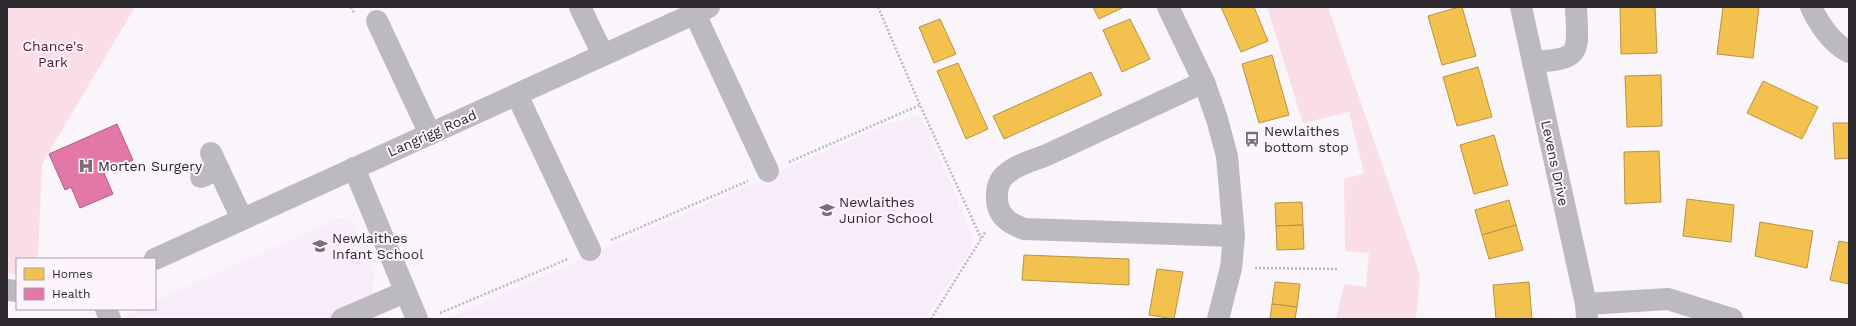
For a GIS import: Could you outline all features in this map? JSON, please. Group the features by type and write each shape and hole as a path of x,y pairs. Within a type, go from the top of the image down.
{"street":[{"path":"580,7 603,56"},
{"path":"1168,7 1204,82 1217,118 1227,156 1234,236 1231,268 1218,319"},
{"name":"Levens Drive","path":"1521,7 1587,312"},
{"path":"1533,62 1559,60 1570,56 1575,50 1577,35 1576,7"},
{"path":"1812,7 1828,35 1843,49 1849,52"},
{"path":"702,10 768,171"},
{"name":"Langrigg Road","path":"156,259 702,10"},
{"path":"377,21 430,134"},
{"path":"1204,82 1071,142 1005,174 998,186 997,197 999,208 1004,218 1024,229 1234,236"},
{"path":"517,95 590,250"},
{"path":"210,166 242,219"},
{"path":"354,168 405,292 425,318"},
{"path":"342,319 405,292"},
{"path":"1587,312 1668,299 1732,319"}],"path":[{"path":"878,7 920,105 981,238"},
{"path":"425,318 590,250 920,105"},
{"path":"931,319 999,208"},
{"path":"1231,268 1338,269"}],"shaded area":[{"name":"Newlaithes Junior School","path":"915,115 921,117 950,181 972,238 971,249 925,319 447,319 889,123 897,122"},
{"name":"Newlaithes Infant School","path":"340,218 352,221 374,271 372,299 384,319 125,319 135,310 156,310 156,301"}],"green space":[{"name":"Chance's Park","path":"7,7 135,7 42,164 38,258 16,258 16,275 7,273"},
{"path":"1267,7 1328,7 1420,275 1416,319 1336,319 1344,284 1366,287 1369,253 1345,251 1344,178 1364,174 1349,112 1303,123"}],"building: Homes":[{"path":"1093,7 1124,7 1099,19"},
{"path":"1221,7 1254,7 1268,41 1241,52"},
{"path":"1462,7 1476,56 1442,65 1428,16"},
{"path":"1620,7 1655,7 1657,53 1621,54"},
{"path":"1723,7 1759,7 1753,58 1717,54"},
{"path":"940,19 956,54 934,63 919,27"},
{"path":"1130,19 1150,59 1122,72 1103,30"},
{"path":"1272,55 1289,115 1259,123 1242,64"},
{"path":"958,63 988,129 966,139 937,71"},
{"path":"1478,67 1492,117 1457,126 1443,77"},
{"path":"1091,72 1102,95 1004,139 993,116"},
{"path":"1661,75 1662,126 1627,127 1625,76"},
{"path":"1763,81 1818,107 1802,139 1747,113"},
{"path":"1833,123 1849,123 1849,158 1835,159"},
{"path":"1494,135 1508,185 1474,194 1460,145"},
{"path":"1659,151 1661,202 1625,204 1624,152"},
{"path":"1687,199 1734,205 1731,242 1683,236"},
{"path":"1509,200 1516,225 1482,235 1475,210"},
{"path":"1302,202 1303,225 1276,226 1275,203"},
{"path":"1760,222 1813,231 1807,268 1755,256"},
{"path":"1303,225 1304,249 1277,250 1276,226"},
{"path":"1516,225 1523,250 1489,259 1482,235"},
{"path":"1839,241 1849,243 1849,284 1830,280"},
{"path":"1024,255 1129,259 1129,285 1022,280"},
{"path":"1157,269 1183,272 1174,319 1149,315"},
{"path":"1275,282 1300,284 1297,307 1272,304"},
{"path":"1529,282 1532,319 1496,319 1493,285"},
{"path":"1272,304 1297,307 1295,319 1270,319"}],"building: Health":[{"name":"Morten Surgery","path":"117,124 133,160 104,173 113,194 80,208 71,187 65,190 49,154"}],"place":[{"name":"Newlaithes bottom stop","path":"1252,139"},
{"name":"Morten Surgery","path":"86,166"},
{"name":"Newlaithes Junior School","path":"827,210"},
{"name":"Newlaithes Infant School","path":"320,246"}]}
